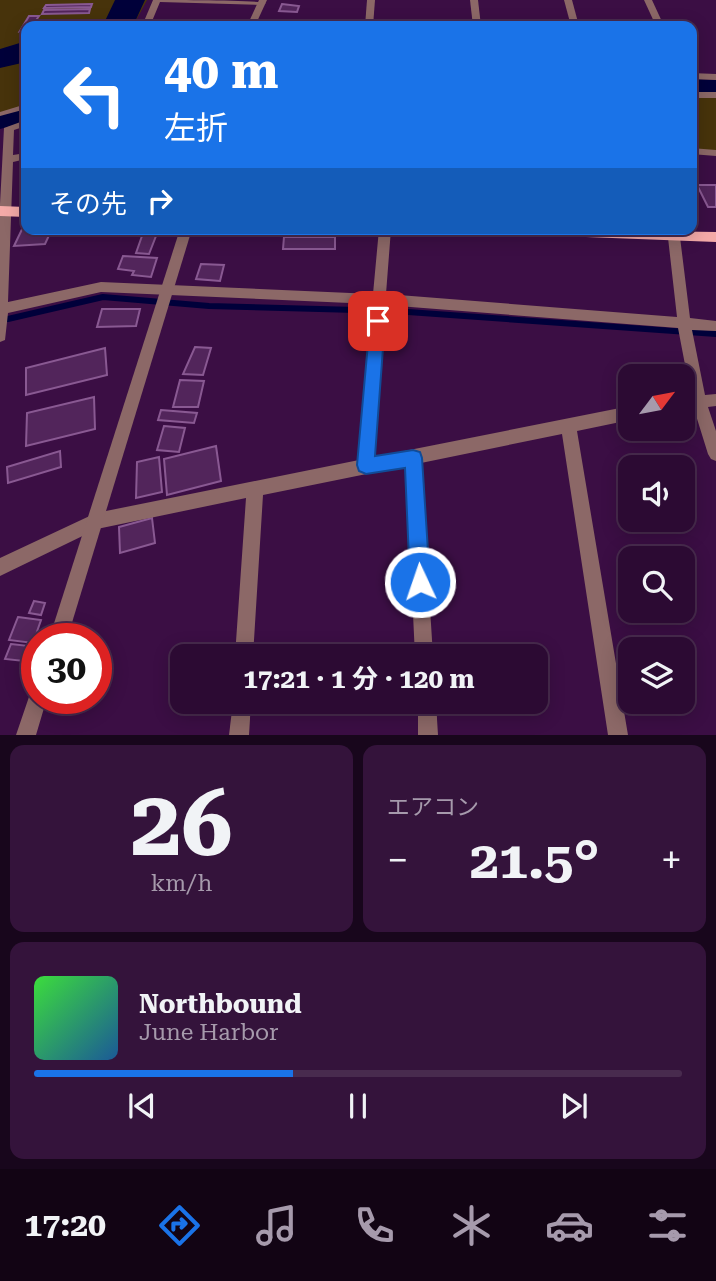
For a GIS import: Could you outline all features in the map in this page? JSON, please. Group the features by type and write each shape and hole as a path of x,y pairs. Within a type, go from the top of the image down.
{"main road":[{"path":"2,211 21,212"},
{"path":"697,235 716,237"}],"street":[{"path":"148,21 159,0 262,2 253,21"},
{"path":"369,21 371,0"},
{"path":"474,0 476,21"},
{"path":"568,0 574,21"},
{"path":"648,0 658,21"},
{"path":"697,76 716,77"},
{"path":"697,95 716,95"},
{"path":"0,336 2,211 9,128 21,124"},
{"path":"697,151 716,153"},
{"path":"7,160 21,157"},
{"path":"63,623 184,235"},
{"path":"366,465 385,235"},
{"path":"674,235 684,323 699,401 716,454"},
{"path":"1,315 101,287 164,297 380,299 716,326"},
{"path":"695,402 716,400"},
{"path":"0,568 96,521 618,415"},
{"path":"568,424 618,735"},
{"path":"413,458 423,644"},
{"path":"245,644 255,489"},
{"path":"26,735 33,714"},
{"path":"239,735 241,714"},
{"path":"427,714 428,735"}],"lane":[{"path":"0,114 21,108"}],"shaded area":[{"path":"0,0 147,0 136,21 21,21 21,107 0,113"},
{"path":"115,0 145,0 135,21 105,21"},
{"path":"21,43 21,63 0,68 0,49"},
{"path":"697,95 716,95 716,153 697,151"}],"building":[{"path":"92,4 91,7 44,8 46,5"},
{"path":"282,4 299,6 297,12 279,11"},
{"path":"90,9 89,13 42,14 44,10"},
{"path":"29,16 39,16 36,21 26,21"},
{"path":"697,185 716,185 716,207 708,207"},
{"path":"21,231 21,235 49,235 45,244 14,246"},
{"path":"142,236 156,236 149,254 136,253"},
{"path":"284,237 335,237 335,249 283,249"},
{"path":"123,256 157,258 151,277 132,275 134,271 118,269"},
{"path":"201,264 224,265 220,281 196,279"},
{"path":"102,309 140,309 136,326 97,327"},
{"path":"195,347 211,348 203,375 183,374"},
{"path":"105,348 107,375 26,395 26,368"},
{"path":"180,380 204,381 198,407 173,407"},
{"path":"94,397 95,429 26,446 27,413"},
{"path":"161,410 197,413 194,423 158,420"},
{"path":"164,426 185,428 179,452 157,450"},
{"path":"216,446 221,481 167,495 164,459"},
{"path":"60,451 61,467 8,483 7,467"},
{"path":"159,457 162,492 136,498 137,462"},
{"path":"152,518 155,543 120,553 119,527"},
{"path":"34,601 45,603 41,615 29,613"},
{"path":"18,617 41,620 40,623 21,623 21,642 9,640"},
{"path":"11,644 21,645 21,661 5,659"}],"waterway":[{"path":"697,86 716,87"},
{"path":"0,121 21,115"},
{"path":"0,318 8,319 103,297 209,306 394,311 716,334"}],"route":[{"path":"378,321 366,465 413,458 420,582"}]}
